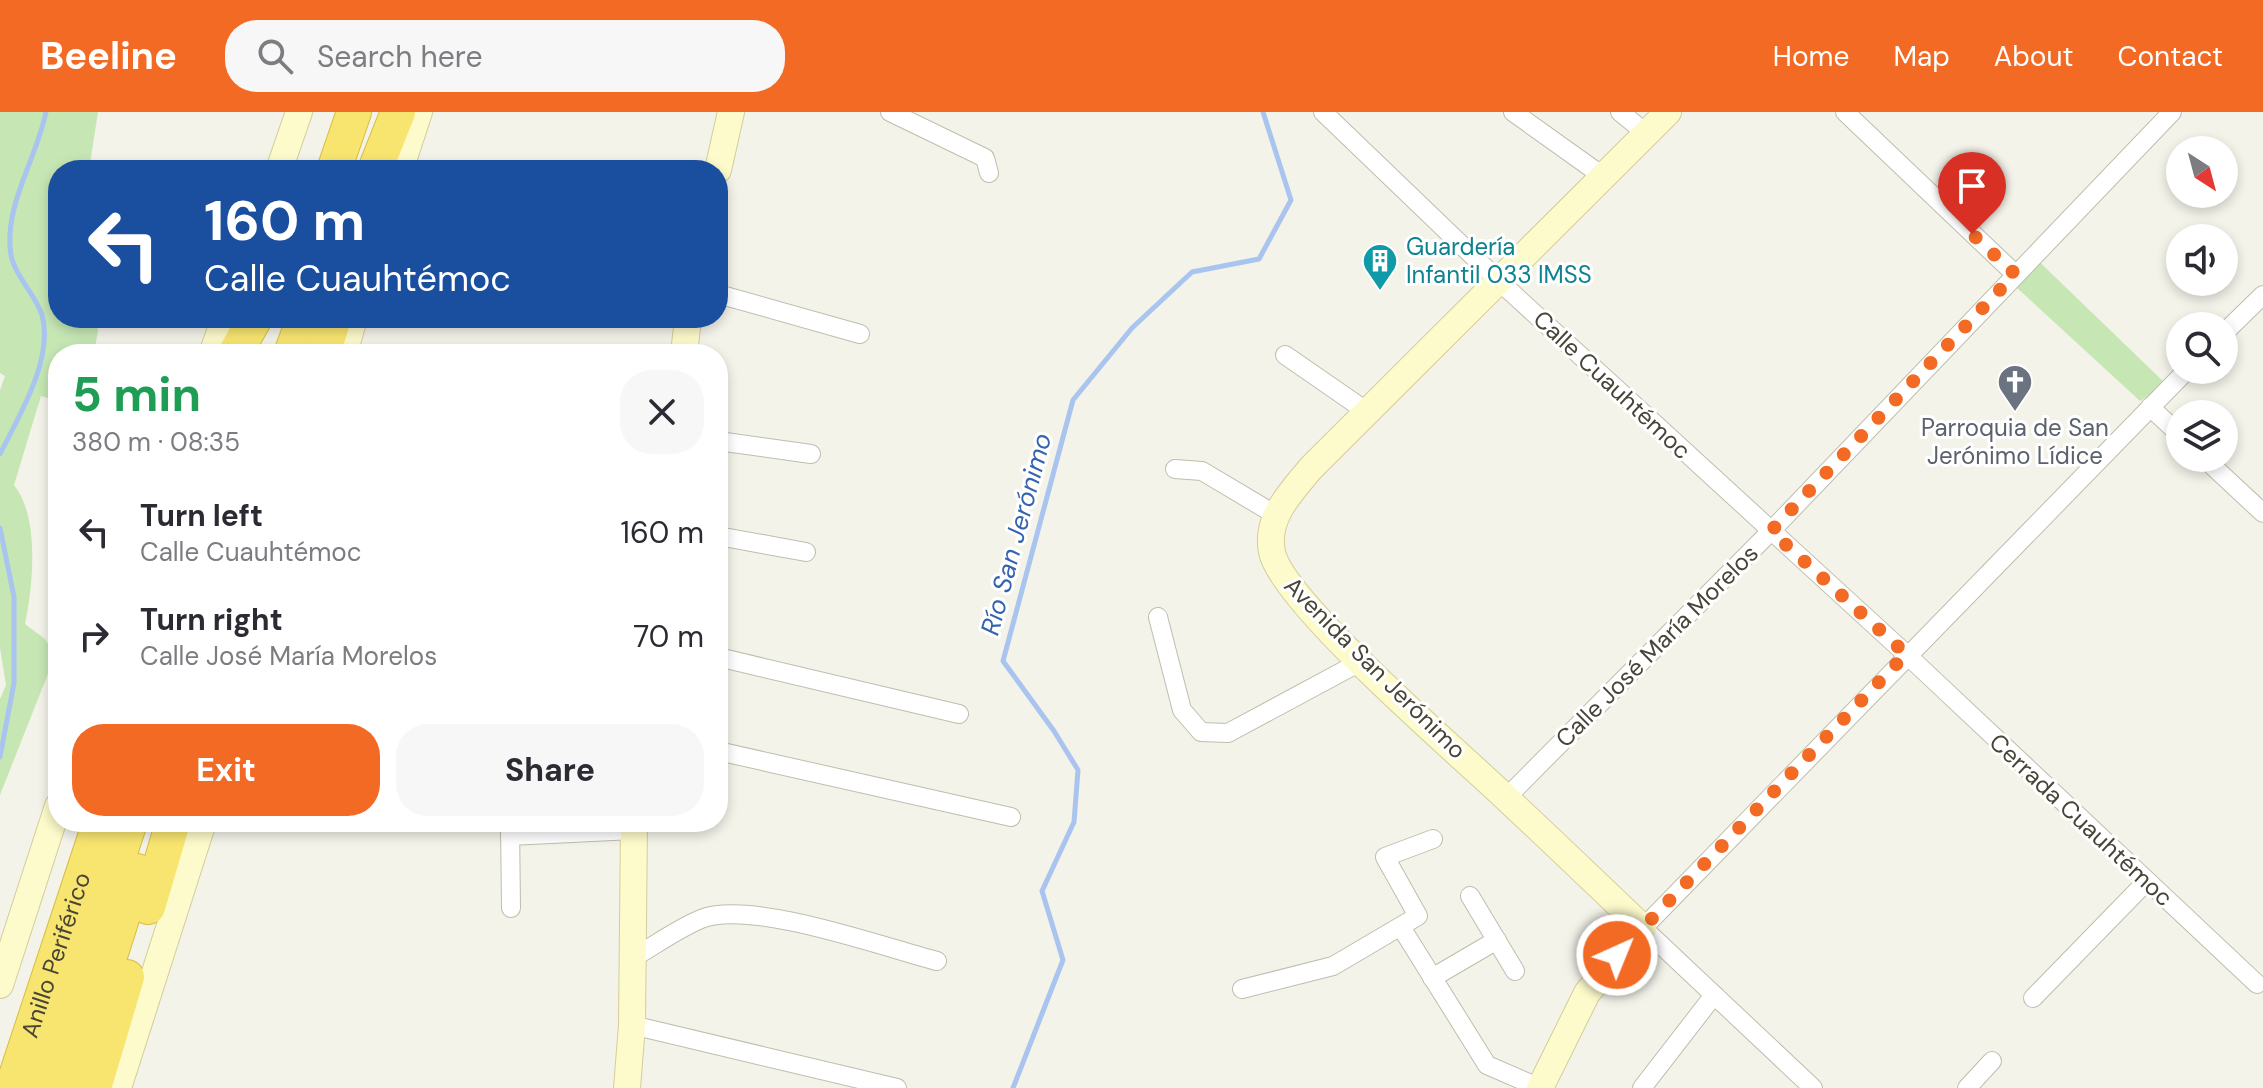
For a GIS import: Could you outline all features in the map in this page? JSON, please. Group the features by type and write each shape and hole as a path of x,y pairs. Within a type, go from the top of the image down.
{"highway":[{"path":"318,160 334,112"},
{"path":"354,112 358,160"},
{"path":"361,160 374,112"},
{"path":"364,160 391,112"},
{"path":"365,160 398,112"},
{"path":"0,1048 73,832"},
{"name":"Anillo Periférico","path":"12,1088 97,832"},
{"path":"25,1088 109,832"},
{"path":"44,1088 127,832"},
{"path":"68,1088 150,832"},
{"path":"94,1088 170,832"}],"main road":[{"path":"282,160 299,112"},
{"path":"403,160 419,112"},
{"path":"720,160 731,112"},
{"path":"1276,515 1311,468 1366,411 1500,282 1668,112"},
{"name":"Avenida San Jerónimo","path":"1276,515 1270,534 1272,555 1300,598 1362,661 1643,928"},
{"path":"0,985 50,832"},
{"path":"118,1088 200,832"},
{"path":"627,1088 632,1025 633,832"},
{"path":"1540,1088 1587,993 1643,928"}],"street":[{"path":"890,112 985,158 989,173"},
{"name":"Calle Cuauhtémoc","path":"1323,112 1500,282 1906,654"},
{"path":"1513,112 1604,177"},
{"path":"1620,112 1647,134"},
{"path":"1845,112 2015,274"},
{"name":"Calle José María Morelos","path":"1506,798 1771,531 2172,112"},
{"path":"2238,319 2263,295"},
{"path":"728,297 860,334"},
{"path":"1285,355 1366,411"},
{"path":"1807,1086 1643,928 1906,654 2173,384"},
{"path":"2150,407 2166,422"},
{"path":"728,442 811,454"},
{"path":"1175,469 1202,471 1276,515"},
{"path":"2219,472 2263,513"},
{"path":"728,538 806,552"},
{"path":"1158,617 1182,710 1201,732 1228,733 1362,661"},
{"name":"Cerrada Cuauhtémoc","path":"1906,654 2257,984"},
{"path":"728,659 959,714"},
{"path":"728,753 1011,817"},
{"path":"510,832 511,908"},
{"path":"1242,989 1333,966 1418,916 1385,857 1433,839"},
{"path":"2033,998 2147,881"},
{"path":"1470,896 1515,971"},
{"path":"631,959 703,918 727,914 760,915 937,961"},
{"path":"1401,927 1487,1065 1540,1088"},
{"path":"1432,978 1497,940"},
{"path":"1642,1088 1714,995"},
{"path":"632,1025 897,1088"},
{"path":"1967,1088 1992,1061"}],"green space":[{"path":"0,112 98,112 91,160 48,160 48,328 98,330 96,344 48,344 48,398 41,396 14,485 28,515 31,533 32,572 25,624 48,644 48,674 0,795 0,699 6,685 0,648 0,390 5,376 0,373"},
{"path":"2027,250 2166,384 2140,401 2004,276"}],"waterway":[{"path":"0,454 33,387 43,350 42,315 13,263 10,237 16,201 46,112"},
{"name":"Río San Jerónimo","path":"1013,1088 1063,960 1042,891 1074,822 1078,770 1003,661 1073,400 1132,328 1192,272 1259,259 1291,200 1263,112"},
{"path":"0,528 14,597 14,683 0,757"}],"place":[{"name":"Guardería Infantil 033 IMSS","path":"1380,292"},
{"name":"Parroquia de San Jerónimo Lídice","path":"2015,413"}],"route":[{"path":"1617,955 1906,654 1771,531 2015,274 1972,234"}]}
